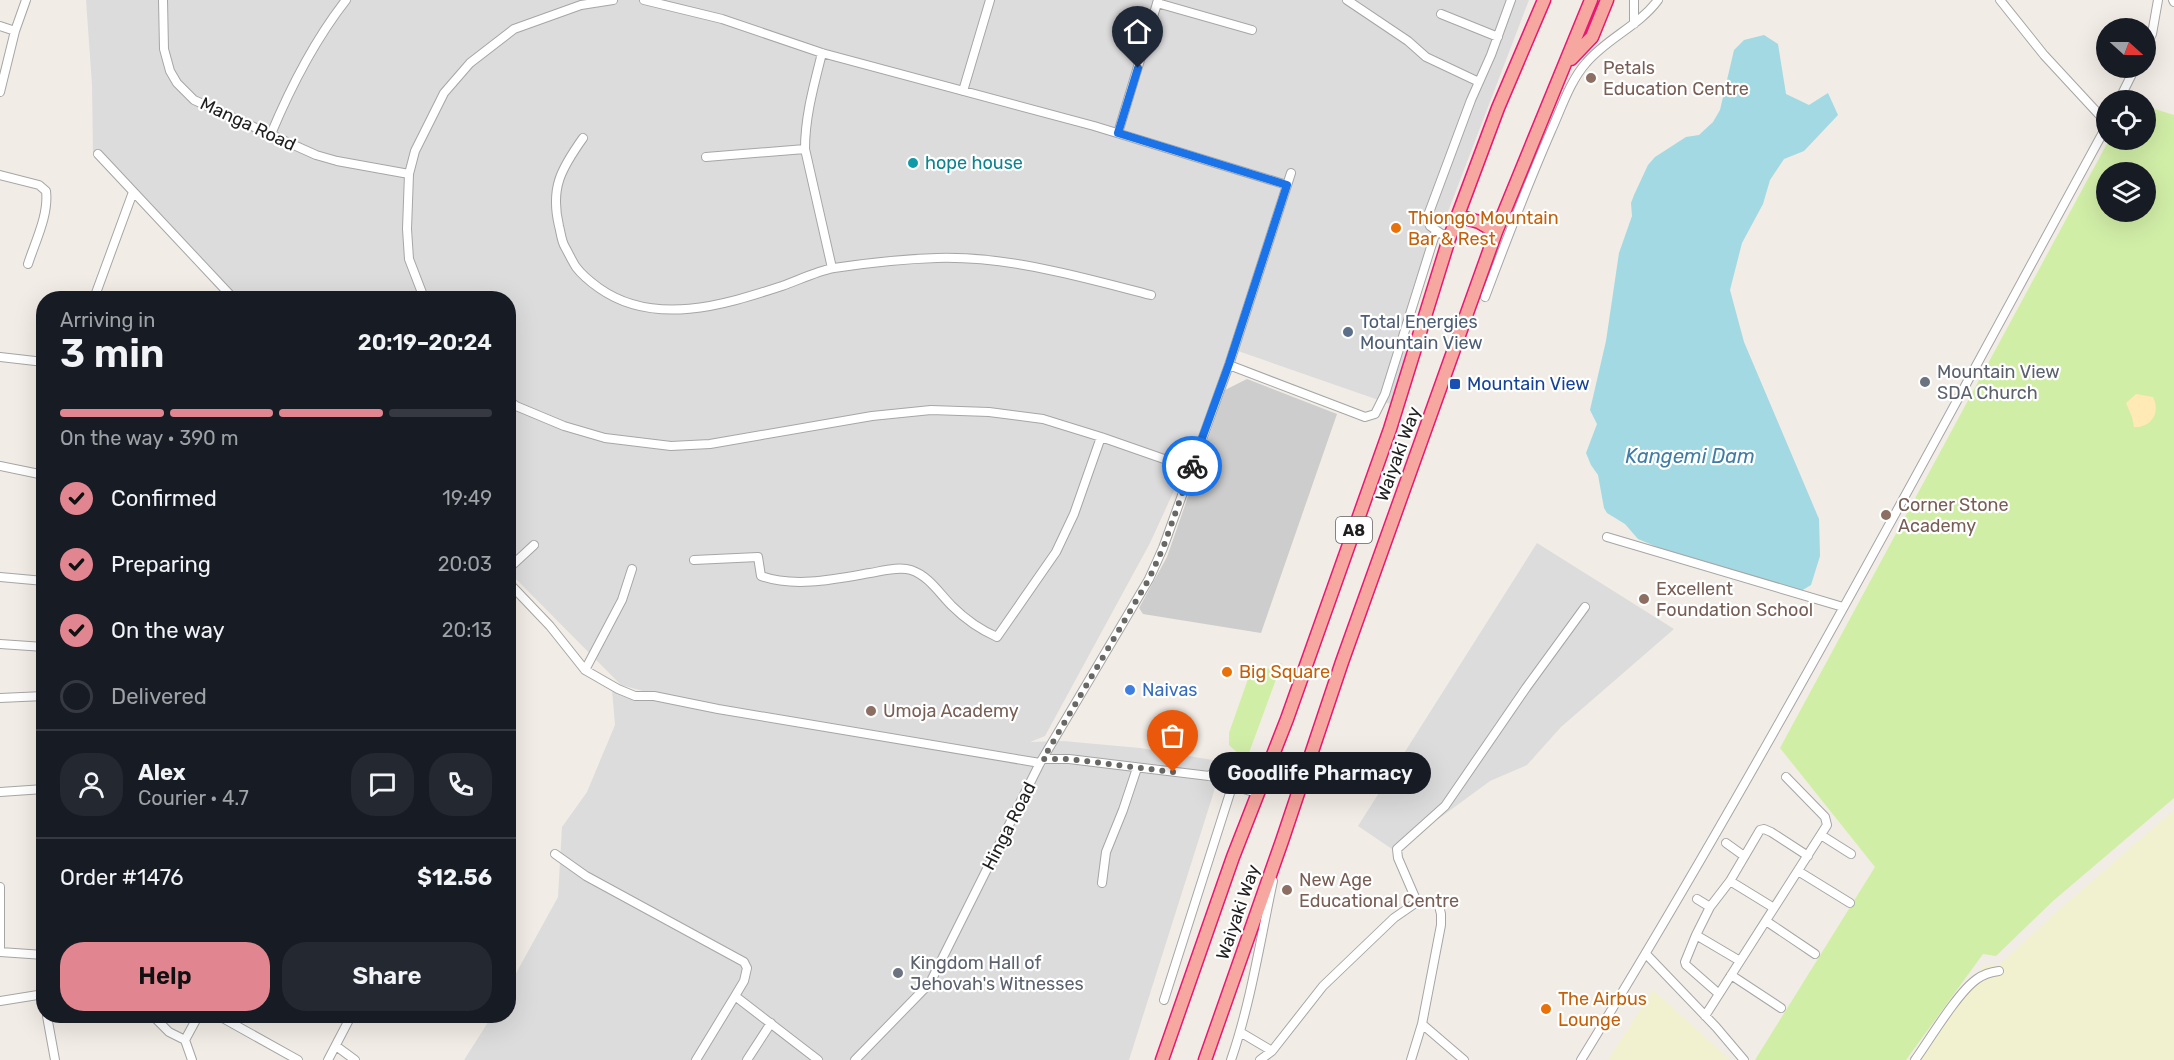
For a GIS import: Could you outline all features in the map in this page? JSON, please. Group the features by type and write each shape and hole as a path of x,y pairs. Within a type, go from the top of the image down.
{"highway":[{"name":"Waiyaki Way","path":"1162,1060 1233,857 1259,793 1400,400 1449,239 1498,108 1544,0"},
{"name":"Waiyaki Way","path":"1205,1060 1340,669 1496,232 1591,0"},
{"path":"1565,65 1592,37 1607,0"},
{"path":"1458,216 1479,222 1496,232"}],"street":[{"path":"0,92 15,31 26,0"},
{"name":"Manga Road","path":"163,0 164,48 170,70 177,83 194,99 316,155 409,174"},
{"path":"271,134 301,67 320,35 346,0"},
{"path":"421,291 409,259 409,174 415,151 444,93 470,63 514,29 581,5 613,0"},
{"path":"644,0 722,19 822,53 1118,133 1287,185"},
{"path":"963,91 990,0"},
{"path":"1347,0 1400,35 1426,57 1479,82"},
{"path":"1449,239 1430,226 1427,218 1511,0"},
{"path":"1634,0 1634,24"},
{"path":"1485,297 1566,96 1586,63 1611,40 1650,11 1658,0"},
{"path":"2000,0 2044,55 2096,111"},
{"path":"2155,18 2158,0"},
{"path":"1118,133 1158,2 1252,30"},
{"path":"1441,15 1498,37"},
{"path":"0,26 15,31"},
{"path":"822,53 812,90 805,149 832,268"},
{"path":"583,138 562,171 555,192 555,214 562,241 577,269 610,296 636,306 653,309 697,309 756,294 832,268 938,258 985,260 1063,273 1151,295"},
{"path":"1581,1060 1646,954 1843,607 2096,145"},
{"path":"706,158 805,149"},
{"path":"98,154 226,291"},
{"name":"Hinga Road","path":"855,1060 930,983 1042,761 1149,579 1163,548 1229,364 1291,173"},
{"path":"0,175 39,185 46,190 47,198 43,219 28,264"},
{"path":"97,291 133,192"},
{"path":"1229,364 1365,417 1375,414 1384,394 1436,231"},
{"path":"0,357 36,361"},
{"path":"1384,394 1400,400"},
{"path":"516,406 564,426 605,438 671,447 710,444 872,416 931,410 989,412 1043,419 1164,459 1193,463"},
{"path":"694,560 758,557 761,576 788,582 826,580 891,569 909,569 924,577 953,607 987,633 997,637 1056,552 1074,514 1101,437"},
{"path":"0,466 36,473"},
{"path":"1607,537 1843,607"},
{"path":"516,562 534,545"},
{"path":"585,670 622,600 632,569"},
{"path":"0,577 36,580"},
{"path":"516,590 550,626 585,670 635,696 654,696 718,709 1042,761 1069,759 1209,776 1259,793"},
{"path":"1417,902 1398,858 1397,849 1445,806 1585,607"},
{"path":"0,644 36,646"},
{"path":"0,698 36,696"},
{"path":"1209,776 1228,763 1259,793"},
{"path":"1102,883 1106,852 1137,768"},
{"path":"1705,1016 1827,825 1827,820 1786,777"},
{"path":"1164,1000 1230,793 1230,785"},
{"path":"0,792 36,790"},
{"path":"1719,994 1685,962 1710,908 1760,830 1764,829 1808,856"},
{"path":"1821,835 1851,854"},
{"path":"1231,1060 1253,985 1282,842"},
{"path":"1726,843 1744,856"},
{"path":"555,854 586,876 744,962 747,968 744,981 696,1060"},
{"path":"1798,871 1850,903"},
{"path":"1730,880 1774,908"},
{"path":"0,887 0,952 36,955"},
{"path":"1697,899 1710,908"},
{"path":"1260,1060 1272,1051 1323,987 1394,918 1417,902 1435,903 1442,914 1441,925 1422,1024 1411,1060"},
{"path":"1766,921 1815,954"},
{"path":"1696,935 1740,961"},
{"path":"1646,954 1744,1060"},
{"path":"1915,1060 1975,980 1999,971"},
{"path":"1731,975 1780,1008"},
{"path":"0,1001 36,995"},
{"path":"735,996 818,1060"},
{"path":"48,1023 55,1060"},
{"path":"160,1023 169,1032 185,1040 192,1060"},
{"path":"185,1040 194,1023"},
{"path":"232,1023 298,1060"},
{"path":"328,1060 348,1023"},
{"path":"747,1060 771,1023"},
{"path":"1422,1024 1464,1060"},
{"path":"1240,1032 1272,1051"},
{"path":"336,1046 355,1060"}],"shaded area":[{"path":"86,0 1529,0 1449,209 1421,275 1403,367 1390,404 1238,351 1150,543 1045,736 1030,742 1063,741 1140,748 1219,761 1216,785 1129,1060 464,1060 488,1023 516,1023 516,973 558,897 562,827 587,792 615,725 612,689 701,707 621,685 516,579 516,291 230,291 93,154 92,85"},
{"path":"1247,379 1337,414 1261,633 1143,614 1139,608 1167,557 1225,390"},
{"path":"1537,543 1674,629 1561,727 1527,765 1490,781 1392,849 1358,826"}],"green space":[{"path":"2156,109 2174,115 2174,798 2053,901 1996,956 1983,954 1906,1060 1755,1060 1875,867 1780,748 2096,164 2096,222 2156,222 2156,162 2097,162 2104,150 2156,150"},
{"path":"1282,663 1246,761 1229,745 1229,733 1249,676"},
{"path":"2174,810 2174,1060 1915,1060 1983,966 1998,966"},
{"path":"1653,990 1730,1060 1608,1060"}],"sand":[{"path":"2136,394 2153,397 2156,409 2150,422 2140,427 2134,427 2126,403"}],"water":[{"name":"Kangemi Dam","path":"1764,35 1778,44 1786,94 1809,105 1828,93 1838,115 1804,151 1784,159 1770,180 1763,204 1742,243 1730,290 1744,342 1819,519 1820,556 1811,585 1801,591 1681,557 1638,539 1625,524 1607,513 1598,475 1586,453 1597,424 1590,410 1606,341 1619,253 1632,216 1631,203 1634,195 1648,165 1655,157 1686,137 1699,135 1713,122 1720,110 1734,50 1744,40"}],"way so far":[{"path":"1173,772 1069,759 1043,759 1149,579 1163,548 1192,466"}],"place":[{"name":"Petals Education Centre","path":"1591,78"},
{"name":"hope house","path":"913,163"},
{"name":"Thiongo Mountain Bar & Rest","path":"1396,228"},
{"name":"Total Energies Mountain View","path":"1348,332"},
{"name":"Mountain View SDA Church","path":"1925,382"},
{"name":"Mountain View","path":"1455,384"},
{"name":"Corner Stone Academy","path":"1886,515"},
{"name":"Excellent Foundation School","path":"1644,599"},
{"name":"Big Square","path":"1227,672"},
{"name":"Naivas","path":"1130,690"},
{"name":"Umoja Academy","path":"871,711"},
{"name":"Goodlife Pharmacy","path":"1173,772"},
{"name":"New Age Educational Centre","path":"1287,890"},
{"name":"Kingdom Hall of Jehovah's Witnesses","path":"898,973"},
{"name":"The Airbus Lounge","path":"1546,1009"}],"route":[{"path":"1138,68 1118,133 1287,185 1229,364 1192,466"}]}
